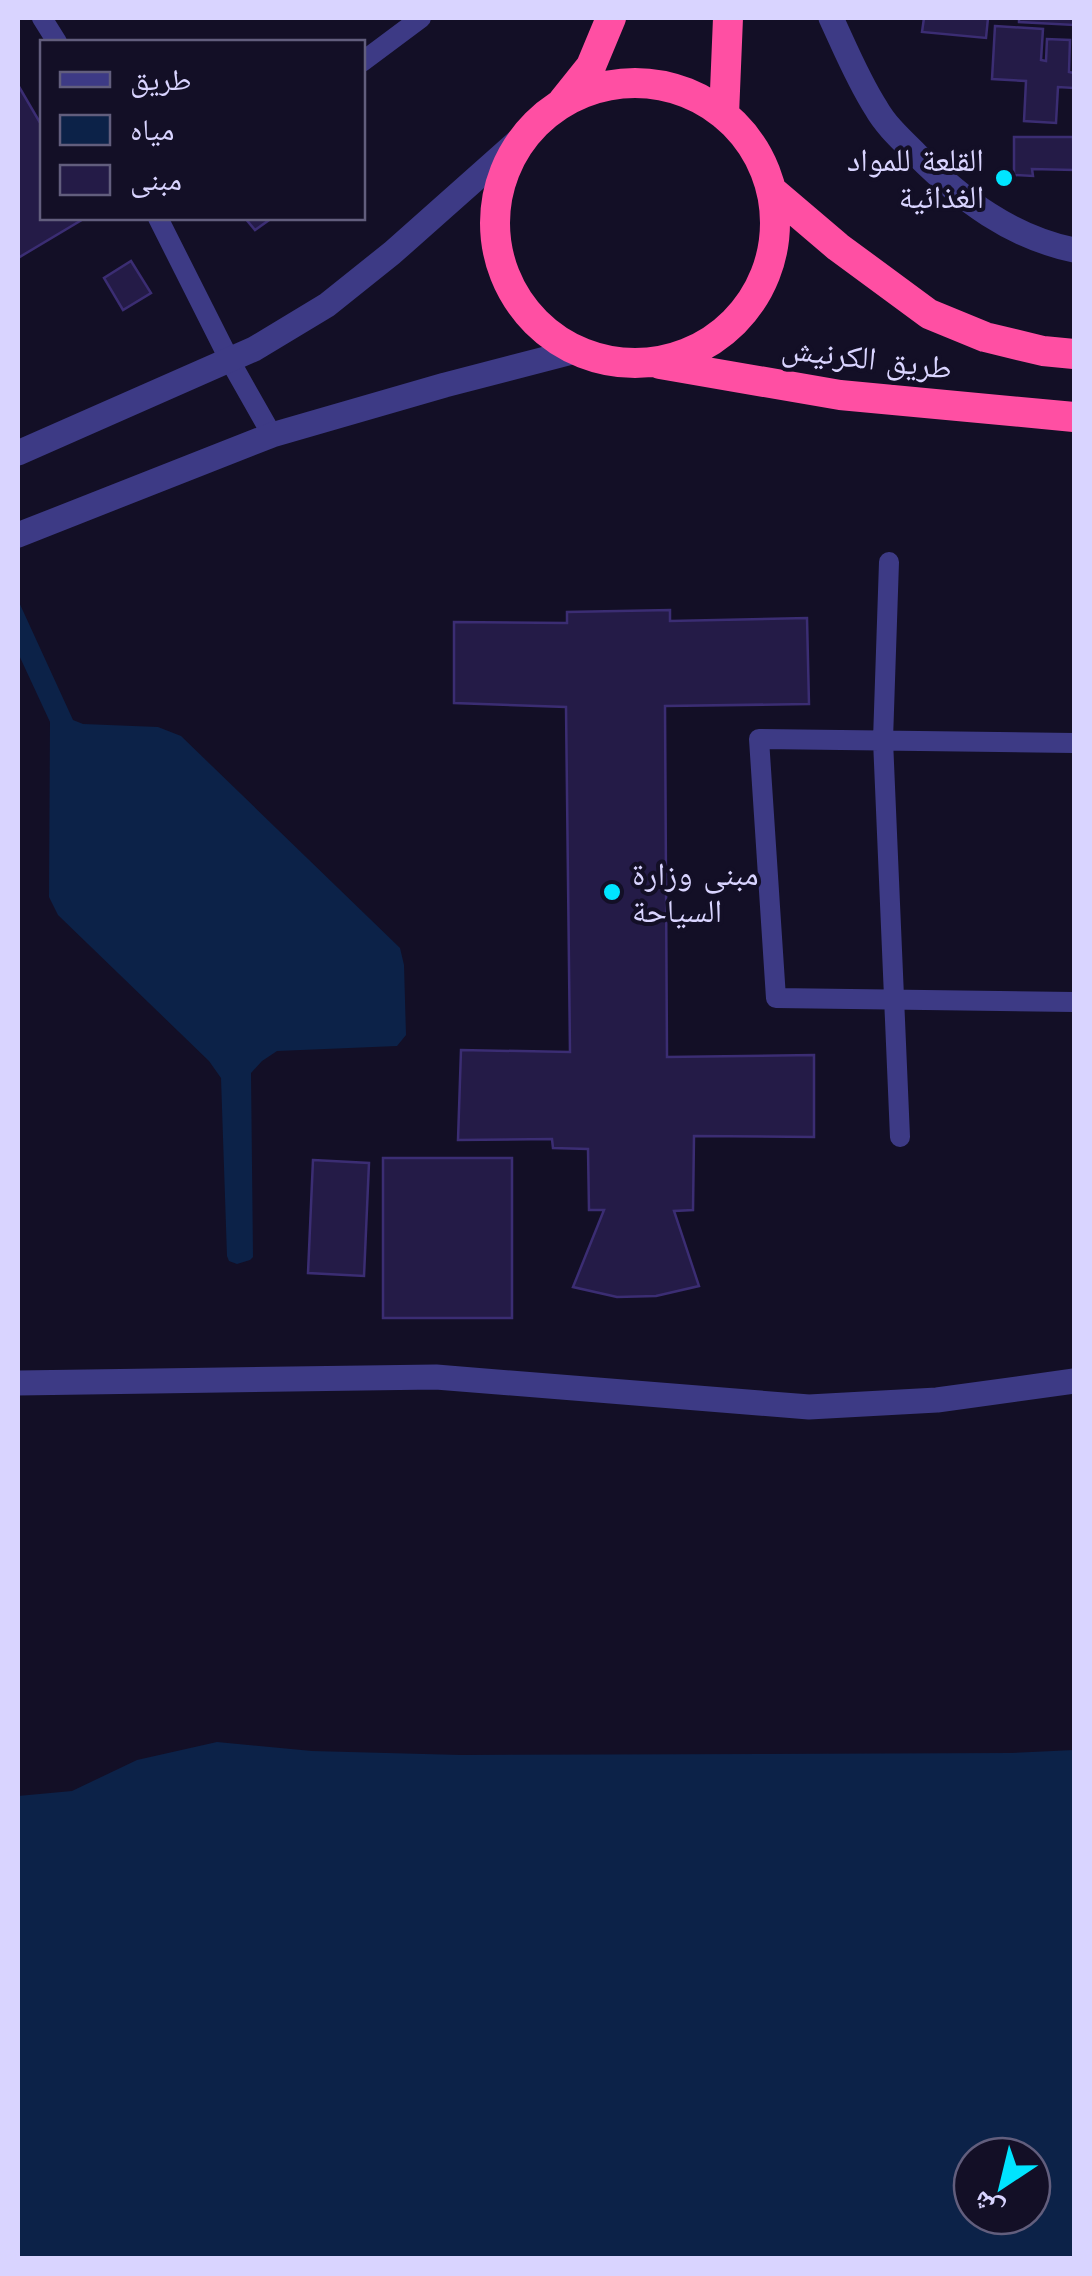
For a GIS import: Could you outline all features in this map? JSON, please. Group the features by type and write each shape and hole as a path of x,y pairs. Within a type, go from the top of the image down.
{"highway":[{"path":"563,102 600,87 643,83 686,92 724,115 745,136 761,162 771,190 776,229 768,268 751,303 724,332 690,353 652,363 614,362 576,351 540,328 513,295 498,255 494,213 504,172 525,135 563,102 591,66 612,18"},
{"path":"724,115 728,18"},
{"name":"طريق الكرنيش","path":"771,190 838,247 928,314 985,337 1074,354"},
{"name":"طريق الكرنيش","path":"652,363 840,394 1074,416"}],"street":[{"path":"831,18 878,112 907,146 948,185 998,222 1053,246 1074,250"},
{"path":"22,451 254,349 327,305 525,135"},
{"path":"18,535 272,435 576,351"},
{"path":"18,1384 436,1376 809,1407 936,1400 1074,1381"}],"lane":[{"path":"42,18 56,40"},
{"path":"365,60 422,18"},
{"path":"159,220 272,435"},
{"path":"889,562 883,740 900,1137"},
{"path":"1074,742 759,739 776,998 1074,1002"}],"water":[{"path":"18,600 73,720 83,724 158,727 181,736 400,948 406,1035 397,1046 277,1051 251,1073 250,1260 237,1264 227,1256 221,1078 209,1061 58,915 49,897 50,722 18,653"},
{"path":"217,1742 312,1751 461,1755 1074,1750 1074,2258 18,2258 18,1796 72,1791 137,1760"}],"building":[{"path":"924,18 988,18 986,38 922,32"},
{"path":"1019,18 1074,18 1074,25 1019,22"},
{"path":"995,26 1043,29 1041,60 1046,61 1047,39 1070,40 1069,72 1074,73 1074,88 1058,87 1056,123 1024,121 1026,81 992,79"},
{"path":"18,85 40,123 40,220 82,220 18,258"},
{"path":"1014,137 1073,137 1074,170 1032,169 1033,176 1014,175"},
{"path":"247,220 269,220 255,230"},
{"path":"131,261 151,293 123,310 104,278"},
{"path":"670,610 670,621 807,618 809,704 665,706 667,1057 814,1055 814,1137 694,1136 693,1210 674,1211 699,1286 656,1296 617,1297 573,1287 604,1210 589,1210 588,1149 553,1148 552,1139 458,1140 461,1050 570,1052 566,707 454,703 454,622 567,623 567,612"},
{"path":"383,1158 512,1158 512,1318 383,1318"},
{"path":"313,1160 369,1163 364,1276 308,1273"}],"place":[{"name":"القلعة للمواد الغذائية","path":"1004,178"},
{"name":"مبنى وزارة السياحة","path":"612,892"}]}
